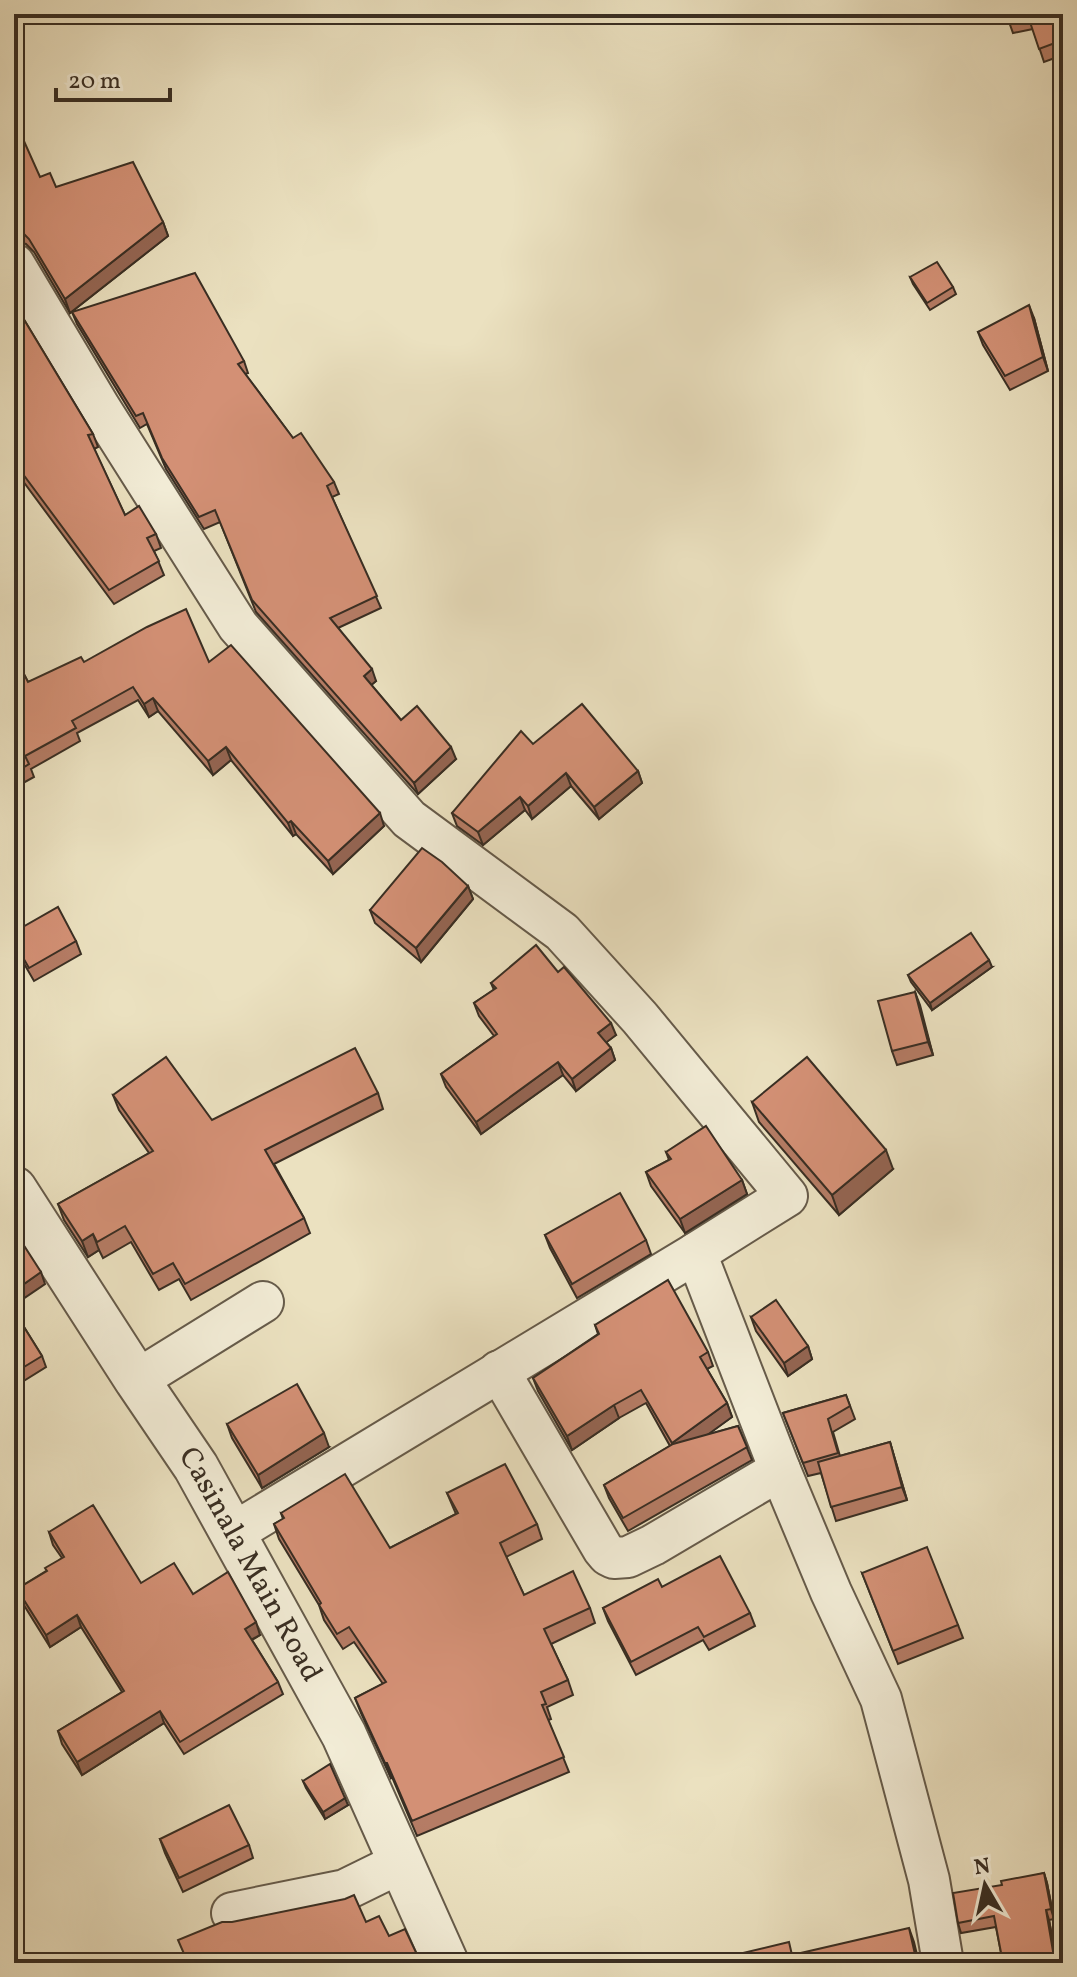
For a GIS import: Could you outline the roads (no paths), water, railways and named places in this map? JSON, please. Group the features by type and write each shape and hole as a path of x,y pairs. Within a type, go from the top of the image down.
{"street":[{"path":"14,264 100,408 238,626 409,819 562,932 640,1018 787,1196 233,1533"},
{"name":"Casinala Main Road","path":"14,1189 196,1467 233,1533 344,1735 446,1963"},
{"path":"696,1253 780,1470 831,1592 881,1699 929,1880 943,1963"},
{"path":"137,1380 263,1302"},
{"path":"499,1371 603,1549 614,1558 628,1557 653,1545 780,1470"},
{"path":"232,1913 345,1890 402,1862"}]}
